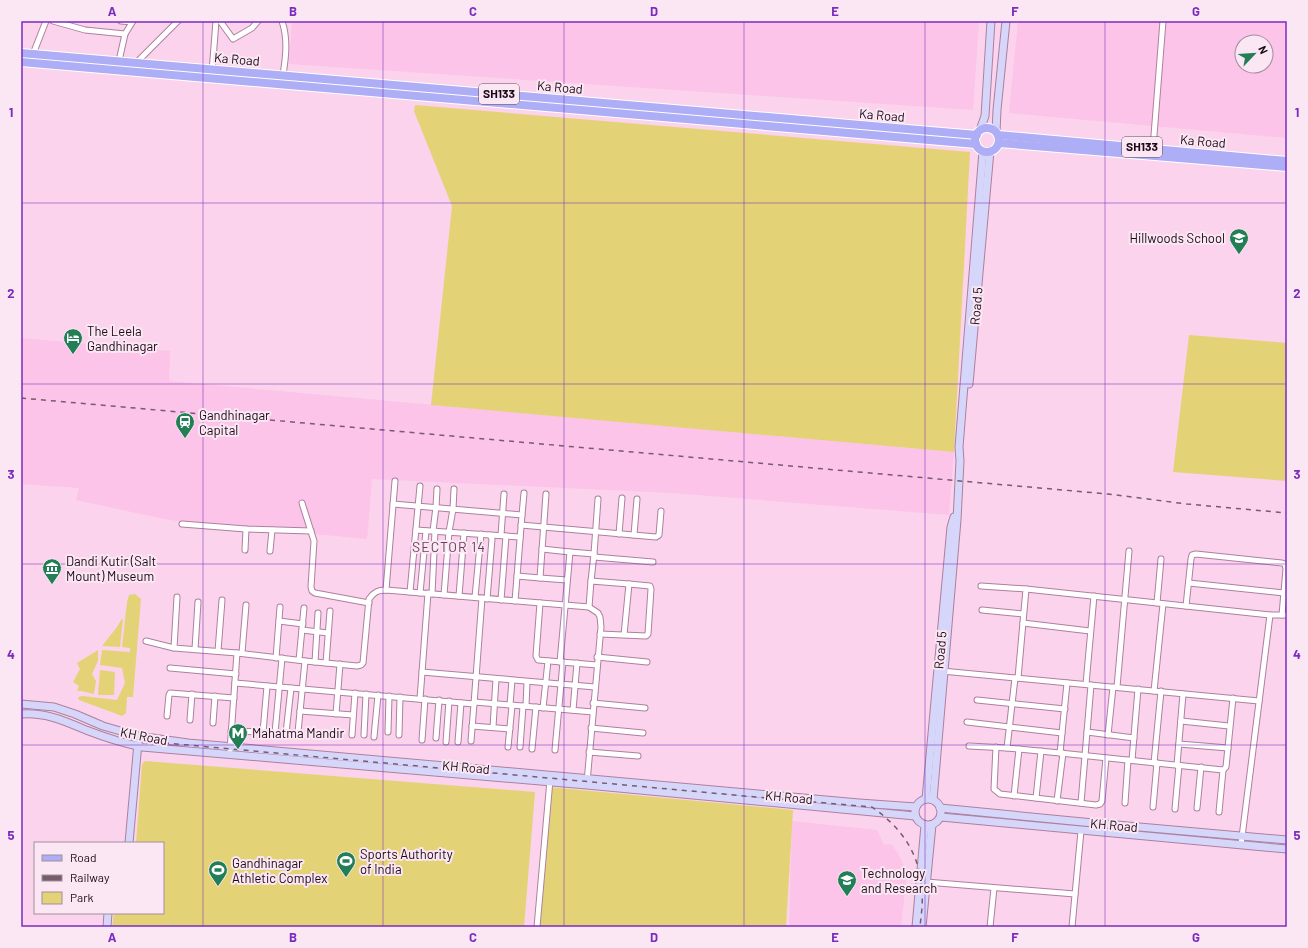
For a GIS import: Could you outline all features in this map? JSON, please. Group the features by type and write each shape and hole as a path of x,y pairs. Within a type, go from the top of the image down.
{"main road":[{"path":"991,21 984,116 975,138 978,147 987,151 995,149 998,136 996,110 1006,21"},
{"name":"Ka Road","path":"21,52 774,118 978,133"},
{"name":"Ka Road","path":"21,62 976,144"},
{"path":"560,108 561,99"},
{"path":"774,118 774,127"},
{"name":"SH133","path":"978,133 988,128 998,136"},
{"name":"Ka Road","path":"998,136 1153,148 1287,161"},
{"name":"Ka Road","path":"998,136 1287,167"},
{"name":"Road 5","path":"929,800 952,527 957,500 960,461 964,447 987,151"},
{"name":"KH Road","path":"21,704 54,707 103,726 156,740 230,750"},
{"name":"KH Road","path":"21,714 40,714 57,718 114,740 137,746 230,750 550,778 915,816"},
{"path":"129,842 138,736"},
{"name":"KH Road","path":"587,782 916,806"},
{"path":"929,800 936,802 940,808 941,817 937,822 928,825 918,822 915,816 916,806 920,802 929,800"},
{"name":"KH Road","path":"940,808 1287,840"},
{"name":"KH Road","path":"941,817 1287,849"},
{"path":"922,927 926,882 928,825"},
{"path":"916,927 928,825"},
{"path":"107,927 108,914"}],"street":[{"path":"33,54 46,21"},
{"path":"53,21 85,30 125,34"},
{"path":"119,61 125,34 133,22 121,21"},
{"path":"136,62 178,21"},
{"path":"211,78 216,21"},
{"path":"220,21 233,39 252,28 258,21"},
{"path":"282,21 286,32 286,51 283,75"},
{"path":"1153,148 1163,21"},
{"path":"386,590 395,481"},
{"path":"410,592 420,486"},
{"path":"422,740 422,672 430,593 437,489"},
{"path":"444,595 454,490"},
{"path":"514,601 524,493"},
{"path":"501,600 504,535 502,514 504,494"},
{"path":"540,578 546,494"},
{"path":"619,534 622,498"},
{"path":"589,608 598,499"},
{"path":"634,535 637,499"},
{"path":"302,504 311,531 314,547 312,590 315,593 369,603"},
{"path":"393,504 522,515"},
{"path":"521,525 658,536 661,511"},
{"path":"182,524 311,531"},
{"path":"245,550 246,528"},
{"path":"270,551 272,530"},
{"path":"416,530 520,537"},
{"path":"420,593 426,531"},
{"path":"459,596 464,533"},
{"path":"475,598 481,534"},
{"path":"471,741 484,598 492,539 490,535"},
{"path":"542,550 653,562"},
{"path":"1108,735 1125,600 1129,551"},
{"path":"555,750 570,552"},
{"path":"981,586 1026,589 1270,615 1284,615 1285,564 1196,554 1192,555 1186,606"},
{"path":"1157,603 1161,559"},
{"path":"517,576 567,580"},
{"path":"591,581 650,586 651,589 648,634 646,636 600,634"},
{"path":"624,635 629,584"},
{"path":"1188,584 1284,593"},
{"path":"1006,748 1023,623 1026,589"},
{"path":"146,641 174,648 240,653 357,666 361,665 362,663 369,599 378,590 430,593 589,608 595,610 600,617 600,634 587,782"},
{"path":"1081,803 1087,732 1090,631 1094,596"},
{"path":"174,648 177,597"},
{"path":"218,652 222,600"},
{"path":"195,650 198,602"},
{"path":"540,603 536,656 538,660 597,665"},
{"path":"1154,691 1163,604"},
{"path":"230,750 235,683 246,605"},
{"path":"275,733 279,687 280,607"},
{"path":"231,731 293,734 298,732 302,688 302,630 304,608"},
{"path":"982,610 1023,614"},
{"path":"326,663 330,611"},
{"path":"315,662 318,613"},
{"path":"1242,845 1270,615"},
{"path":"279,621 303,624"},
{"path":"1023,623 1090,631"},
{"path":"302,630 328,633"},
{"path":"597,657 647,662"},
{"path":"543,708 548,661"},
{"path":"573,710 577,663"},
{"path":"336,714 340,664"},
{"path":"170,668 236,674"},
{"path":"941,670 1259,701"},
{"path":"422,672 595,687"},
{"path":"493,727 496,679"},
{"path":"508,747 512,680"},
{"path":"520,747 527,682"},
{"path":"1057,801 1067,682"},
{"path":"235,683 461,703 511,705 593,712"},
{"path":"264,732 267,686"},
{"path":"286,733 291,688"},
{"path":"1125,803 1134,738 1138,689"},
{"path":"1153,807 1161,692"},
{"path":"167,716 170,693 234,698"},
{"path":"352,735 355,693"},
{"path":"190,720 192,694"},
{"path":"364,735 366,694"},
{"path":"1175,809 1183,694"},
{"path":"374,737 378,695"},
{"path":"213,722 215,696"},
{"path":"388,732 389,696"},
{"path":"399,735 400,697"},
{"path":"1219,812 1223,770 1226,767 1233,698"},
{"path":"436,738 439,700"},
{"path":"977,700 1065,709"},
{"path":"446,742 449,701"},
{"path":"458,742 461,703"},
{"path":"594,703 645,708"},
{"path":"532,749 536,707"},
{"path":"300,711 353,716"},
{"path":"1181,721 1229,726"},
{"path":"967,722 1062,733"},
{"path":"472,726 510,729"},
{"path":"591,728 643,733"},
{"path":"1087,732 1134,738"},
{"path":"1179,744 1228,748"},
{"path":"969,746 1042,751 1223,770"},
{"path":"996,747 994,789 1000,794 1096,805 1100,804 1102,801 1106,758"},
{"path":"1014,796 1019,749"},
{"path":"1036,798 1042,751"},
{"path":"589,752 638,756"},
{"path":"1197,808 1201,767"},
{"path":"537,927 550,778"},
{"path":"1072,927 1081,831"},
{"path":"926,882 1075,894"},
{"path":"990,927 994,888"}],"shaded area":[{"path":"292,21 979,21 973,110 289,64"},
{"path":"1018,21 1287,21 1287,138 1009,113"},
{"path":"21,338 170,351 169,381 954,452 949,515 671,493 372,479 367,539 169,520 76,500 79,488 21,484"},
{"name":"Technology and Research","path":"792,821 877,830 884,845 891,844 898,853 907,873 901,927 789,927"}],"green space":[{"path":"415,105 970,152 954,452 431,405 452,206 414,111"},
{"path":"1189,335 1287,343 1287,481 1173,472"},
{"path":"135,594 141,599 133,697 127,697 126,713 122,716 79,700 78,697 83,696 117,700 125,683 122,668 100,665 102,650 130,652 130,648 122,647 127,602 129,595"},
{"path":"123,619 120,647 102,646 121,620"},
{"path":"98,650 98,661 92,674 96,681 94,694 77,691 79,686 73,682 80,669 77,663"},
{"path":"100,670 115,672 114,695 98,695"},
{"name":"Sports Authority of India","path":"145,761 535,792 524,927 112,927 114,914 164,914 164,842 136,842 142,764"},
{"path":"548,787 793,810 786,927 536,927"}],"railway":[{"path":"21,398 1108,494 1187,504 1287,513"},
{"path":"144,741 872,807 883,815 901,833 914,855 921,879 922,901 920,927"}],"place":[{"name":"Hillwoods School","path":"1239,255"},
{"name":"The Leela Gandhinagar","path":"73,355"},
{"name":"Gandhinagar Capital","path":"185,439"},
{"name":"Dandi Kutir (Salt Mount) Museum","path":"52,585"},
{"name":"Mahatma Mandir","path":"238,750"},
{"name":"Sports Authority of India","path":"346,878"},
{"name":"Gandhinagar Athletic Complex","path":"218,887"},
{"name":"Technology and Research","path":"847,897"}],"district":[{"name":"SECTOR 14","path":"449,547"}]}
